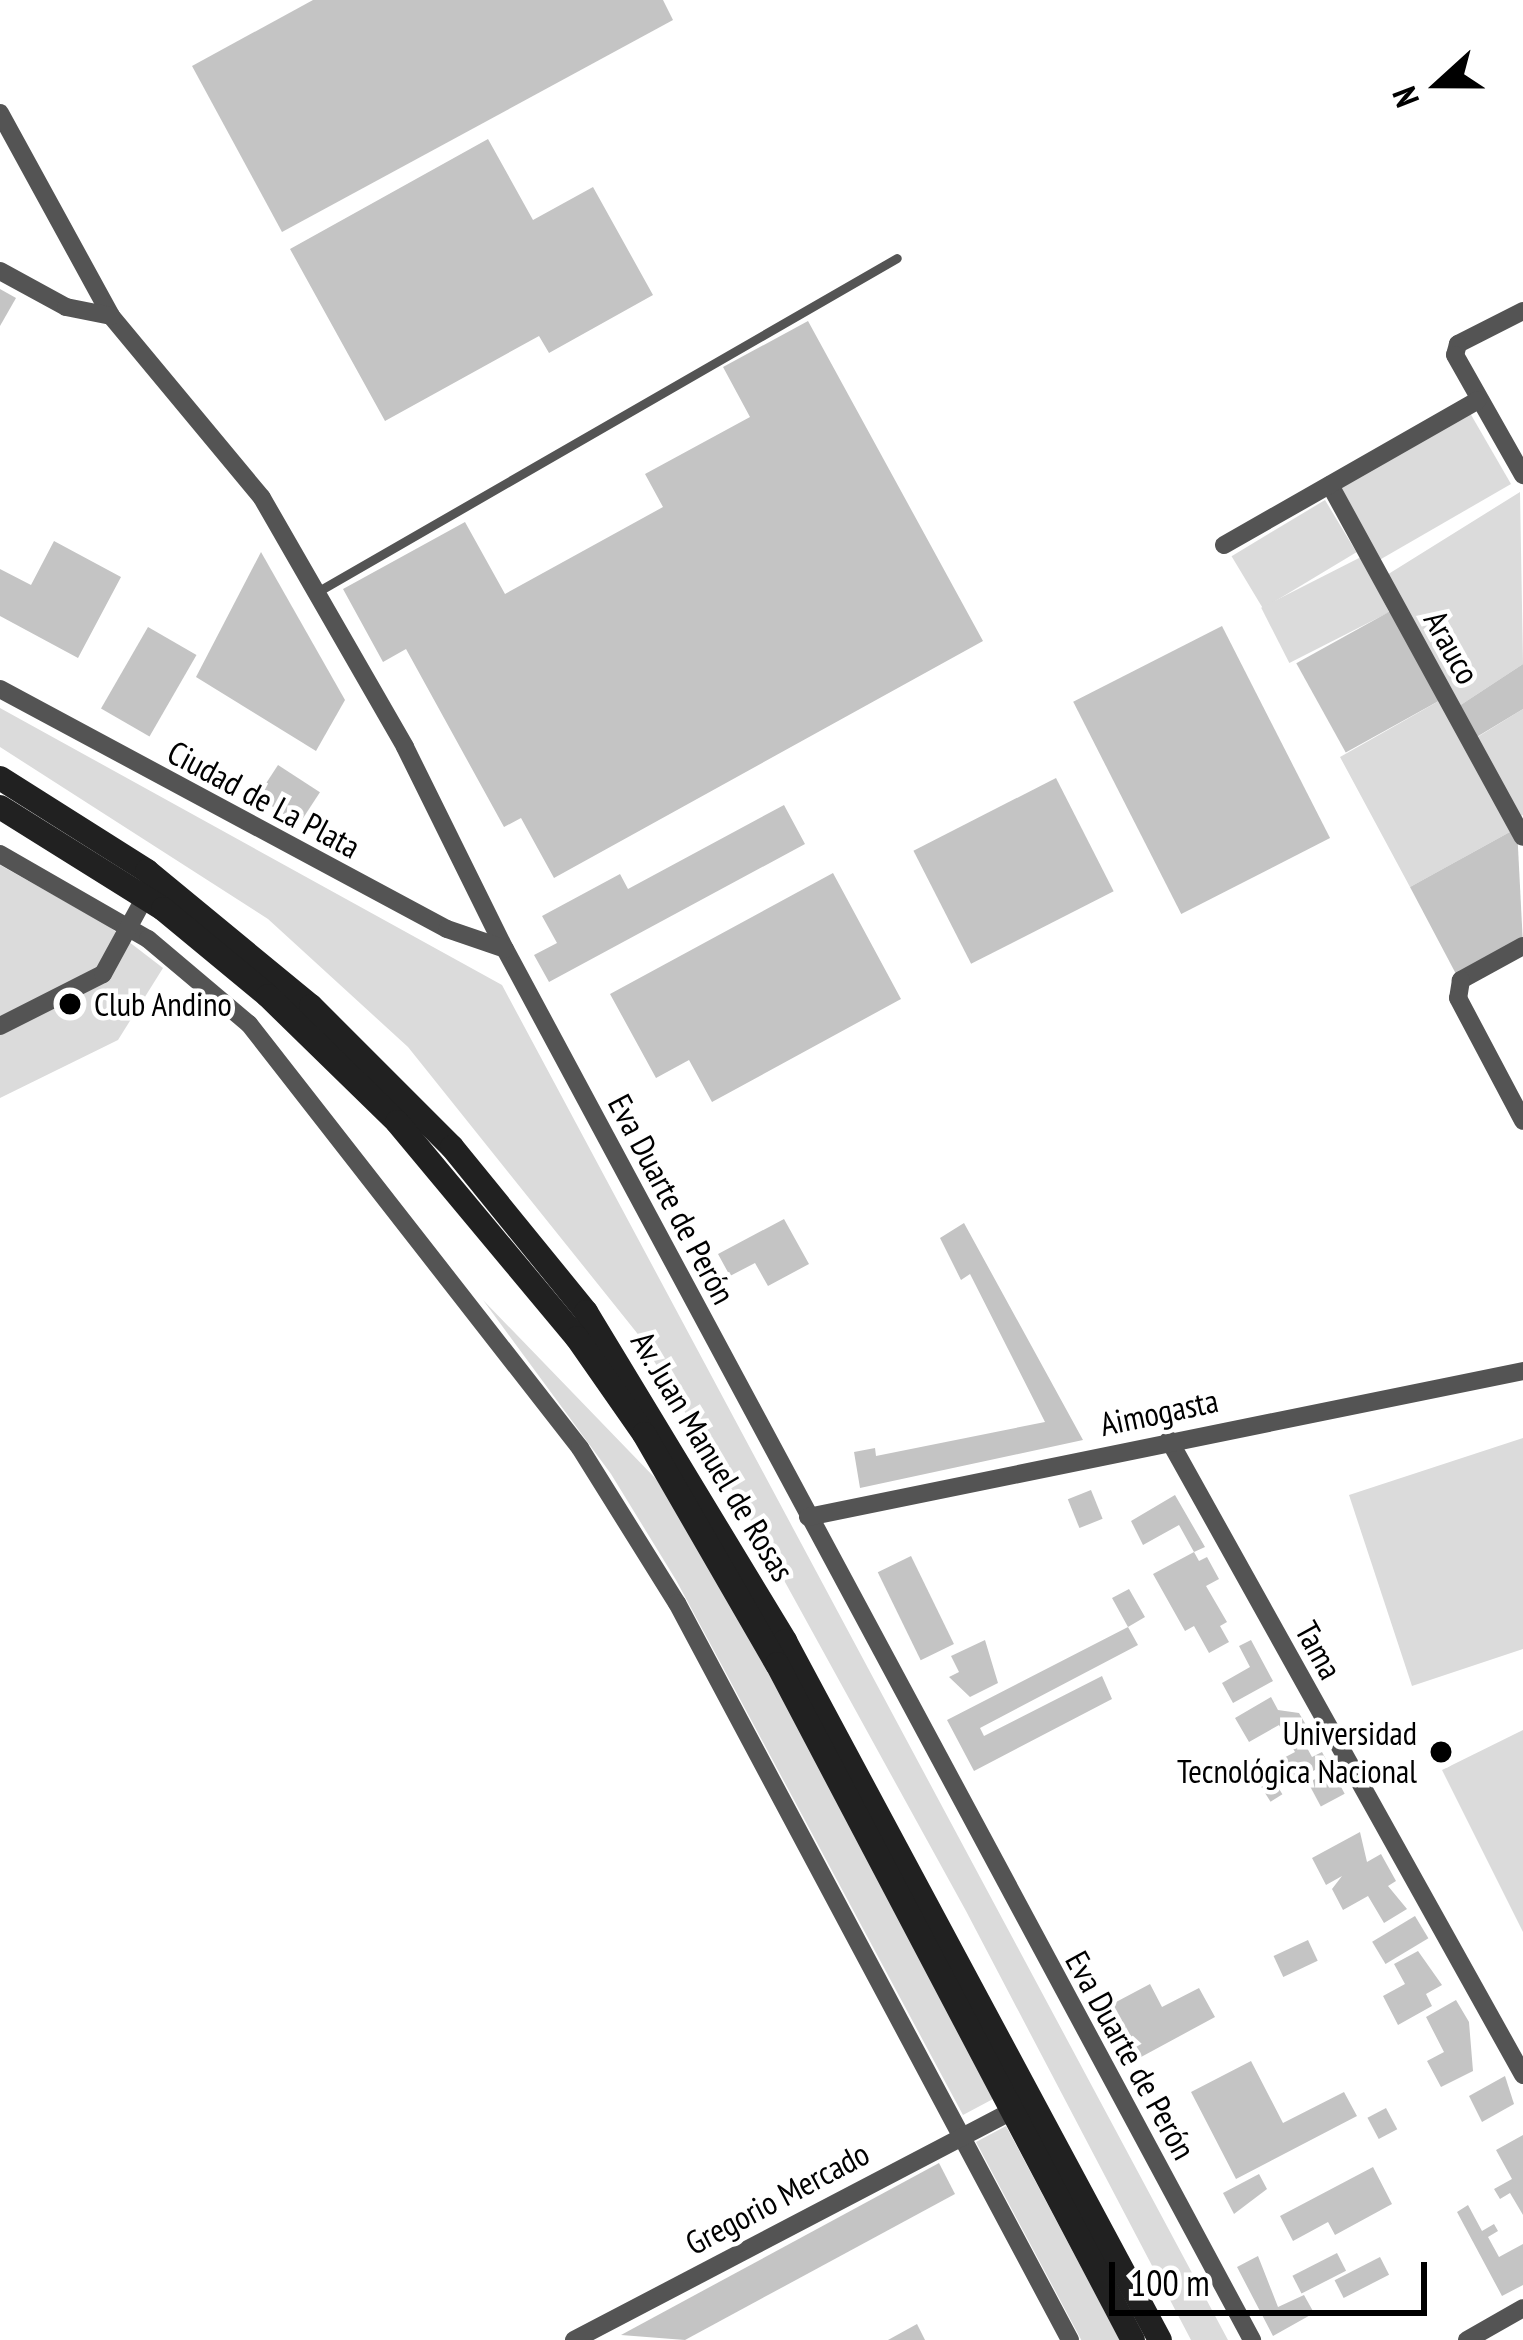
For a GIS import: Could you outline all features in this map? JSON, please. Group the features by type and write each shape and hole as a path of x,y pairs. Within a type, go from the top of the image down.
{"main road":[{"name":"Av. Juan Manuel de Rosas","path":"0,778 147,871 311,1006 452,1148 586,1312 751,1580 1160,2340"},
{"name":"Av. Juan Manuel de Rosas","path":"0,807 145,897 252,983 397,1122 577,1338 644,1434 777,1664 1132,2340"}],"street":[{"name":"Eva Duarte de Perón","path":"0,113 111,316 262,498 313,595 405,747 505,949 1252,2340"},
{"path":"0,271 66,307 111,316"},
{"path":"1523,310 1458,344 1478,400 1523,475"},
{"path":"1225,545 1478,400"},
{"name":"Arauco","path":"1330,484 1523,837"},
{"name":"Ciudad de La Plata","path":"0,689 447,929 505,949"},
{"path":"0,854 130,929 249,1024 580,1448 677,1603 1070,2340"},
{"path":"0,1026 103,974 145,897"},
{"path":"1523,946 1461,980 1458,998 1523,1121"},
{"name":"Aimogasta","path":"808,1517 1169,1440 1523,1372"},
{"name":"Tama","path":"1169,1440 1523,2075"},
{"name":"Gregorio Mercado","path":"574,2340 1011,2112"},
{"path":"1467,2340 1523,2308"}],"lane":[{"path":"313,595 897,258"}],"shaded area":[{"path":"1470,413 1511,484 1380,560 1339,488"},
{"path":"1520,492 1523,664 1453,710 1517,828 1410,887 1340,757 1446,697 1382,578"},
{"path":"1325,500 1356,552 1263,608 1232,556"},
{"path":"1361,557 1389,612 1289,663 1261,608"},
{"path":"0,708 502,985 1228,2340 1191,2340 966,1911 753,1524 637,1333 408,1047 268,919 0,747"},
{"path":"1523,709 1523,815 1515,819 1471,741"},
{"name":"Club Andino","path":"0,865 107,925 163,968 118,1040 0,1098"},
{"path":"483,1300 657,1480 752,1634 993,2099 963,2115 676,1580 611,1474"},
{"path":"1523,1438 1523,1649 1412,1686 1349,1495"},
{"path":"1523,1730 1523,1932 1442,1770"},
{"path":"1006,2126 1120,2340 1081,2340 976,2142"}],"building":[{"path":"313,0 663,0 673,20 282,232 192,66"},
{"path":"488,139 533,220 593,187 653,295 549,353 539,336 385,421 290,249"},
{"path":"0,289 16,298 0,326"},
{"path":"808,321 983,641 554,878 521,818 504,827 406,649 383,662 343,589 465,522 505,594 663,507 645,474 750,417 723,367"},
{"path":"54,541 121,577 78,658 0,616 0,569 31,585"},
{"path":"261,552 345,700 316,751 196,677"},
{"path":"1396,608 1445,697 1346,752 1296,663"},
{"path":"1222,626 1330,838 1181,914 1073,702"},
{"path":"148,627 196,655 149,736 101,708"},
{"path":"1523,664 1523,709 1470,741 1453,710"},
{"path":"278,765 320,792 299,824 257,797"},
{"path":"1056,778 1114,891 971,964 913,851"},
{"path":"784,805 805,844 549,982 534,955 557,943 542,916 620,874 628,889"},
{"path":"1517,828 1523,945 1456,974 1410,887"},
{"path":"833,873 901,999 712,1102 689,1060 656,1078 610,994"},
{"path":"784,1219 809,1264 768,1286 755,1263 730,1276 718,1254"},
{"path":"964,1223 1083,1440 860,1488 854,1452 875,1448 876,1456 1045,1422 970,1274 961,1280 940,1238"},
{"path":"1091,1490 1103,1519 1079,1528 1068,1499"},
{"path":"1175,1495 1205,1547 1194,1552 1179,1525 1143,1545 1131,1521"},
{"path":"1194,1552 1199,1561 1207,1557 1219,1579 1206,1586 1227,1622 1220,1626 1229,1642 1209,1653 1194,1626 1185,1631 1153,1574"},
{"path":"911,1556 954,1644 921,1660 878,1572"},
{"path":"1129,1589 1145,1617 1128,1627 1112,1598"},
{"path":"1128,1627 1138,1645 980,1728 984,1736 1102,1676 1112,1699 974,1771 947,1720"},
{"path":"985,1640 998,1683 970,1697 949,1677 959,1672 951,1656"},
{"path":"1251,1640 1273,1681 1233,1703 1222,1683 1250,1667 1239,1646"},
{"path":"1271,1697 1278,1710 1299,1713 1316,1742 1306,1746 1312,1757 1322,1752 1328,1763 1285,1786 1274,1763 1295,1752 1279,1725 1249,1742 1235,1718"},
{"path":"1266,1768 1282,1794 1271,1802 1254,1775"},
{"path":"1332,1770 1345,1794 1321,1807 1308,1783"},
{"path":"1360,1832 1367,1862 1381,1854 1396,1881 1388,1886 1407,1909 1384,1923 1368,1896 1343,1910 1332,1889 1342,1876 1326,1885 1312,1858"},
{"path":"1415,1916 1428,1938 1386,1964 1372,1942"},
{"path":"1308,1940 1318,1961 1283,1977 1274,1956"},
{"path":"1418,1951 1442,1985 1426,1994 1432,2006 1398,2025 1383,1996 1405,1984 1394,1964"},
{"path":"1150,1984 1162,2007 1199,1988 1215,2017 1130,2063 1101,2010"},
{"path":"1456,2000 1469,2022 1473,2071 1441,2087 1427,2061 1444,2052 1426,2017"},
{"path":"1251,2061 1283,2123 1344,2092 1357,2116 1236,2179 1191,2092"},
{"path":"1505,2076 1514,2104 1482,2122 1469,2096"},
{"path":"1386,2108 1397,2129 1379,2139 1367,2118"},
{"path":"1523,2135 1523,2215 1510,2193 1500,2199 1494,2189 1512,2179 1496,2150"},
{"path":"939,2163 955,2194 685,2340 621,2335"},
{"path":"1373,2167 1392,2204 1335,2235 1328,2222 1293,2241 1280,2216"},
{"path":"1259,2174 1267,2189 1234,2214 1223,2193"},
{"path":"1468,2205 1482,2231 1494,2224 1498,2231 1488,2237 1499,2257 1523,2244 1523,2285 1502,2296 1457,2212"},
{"path":"1337,2253 1346,2271 1302,2294 1292,2276"},
{"path":"1258,2256 1278,2307 1304,2295 1314,2313 1273,2336 1237,2267"},
{"path":"1380,2257 1389,2275 1344,2298 1335,2280"},
{"path":"917,2324 925,2340 888,2340"}],"place":[{"name":"Club Andino","path":"70,1004"},
{"name":"Universidad Tecnológica Nacional","path":"1441,1752"}]}
